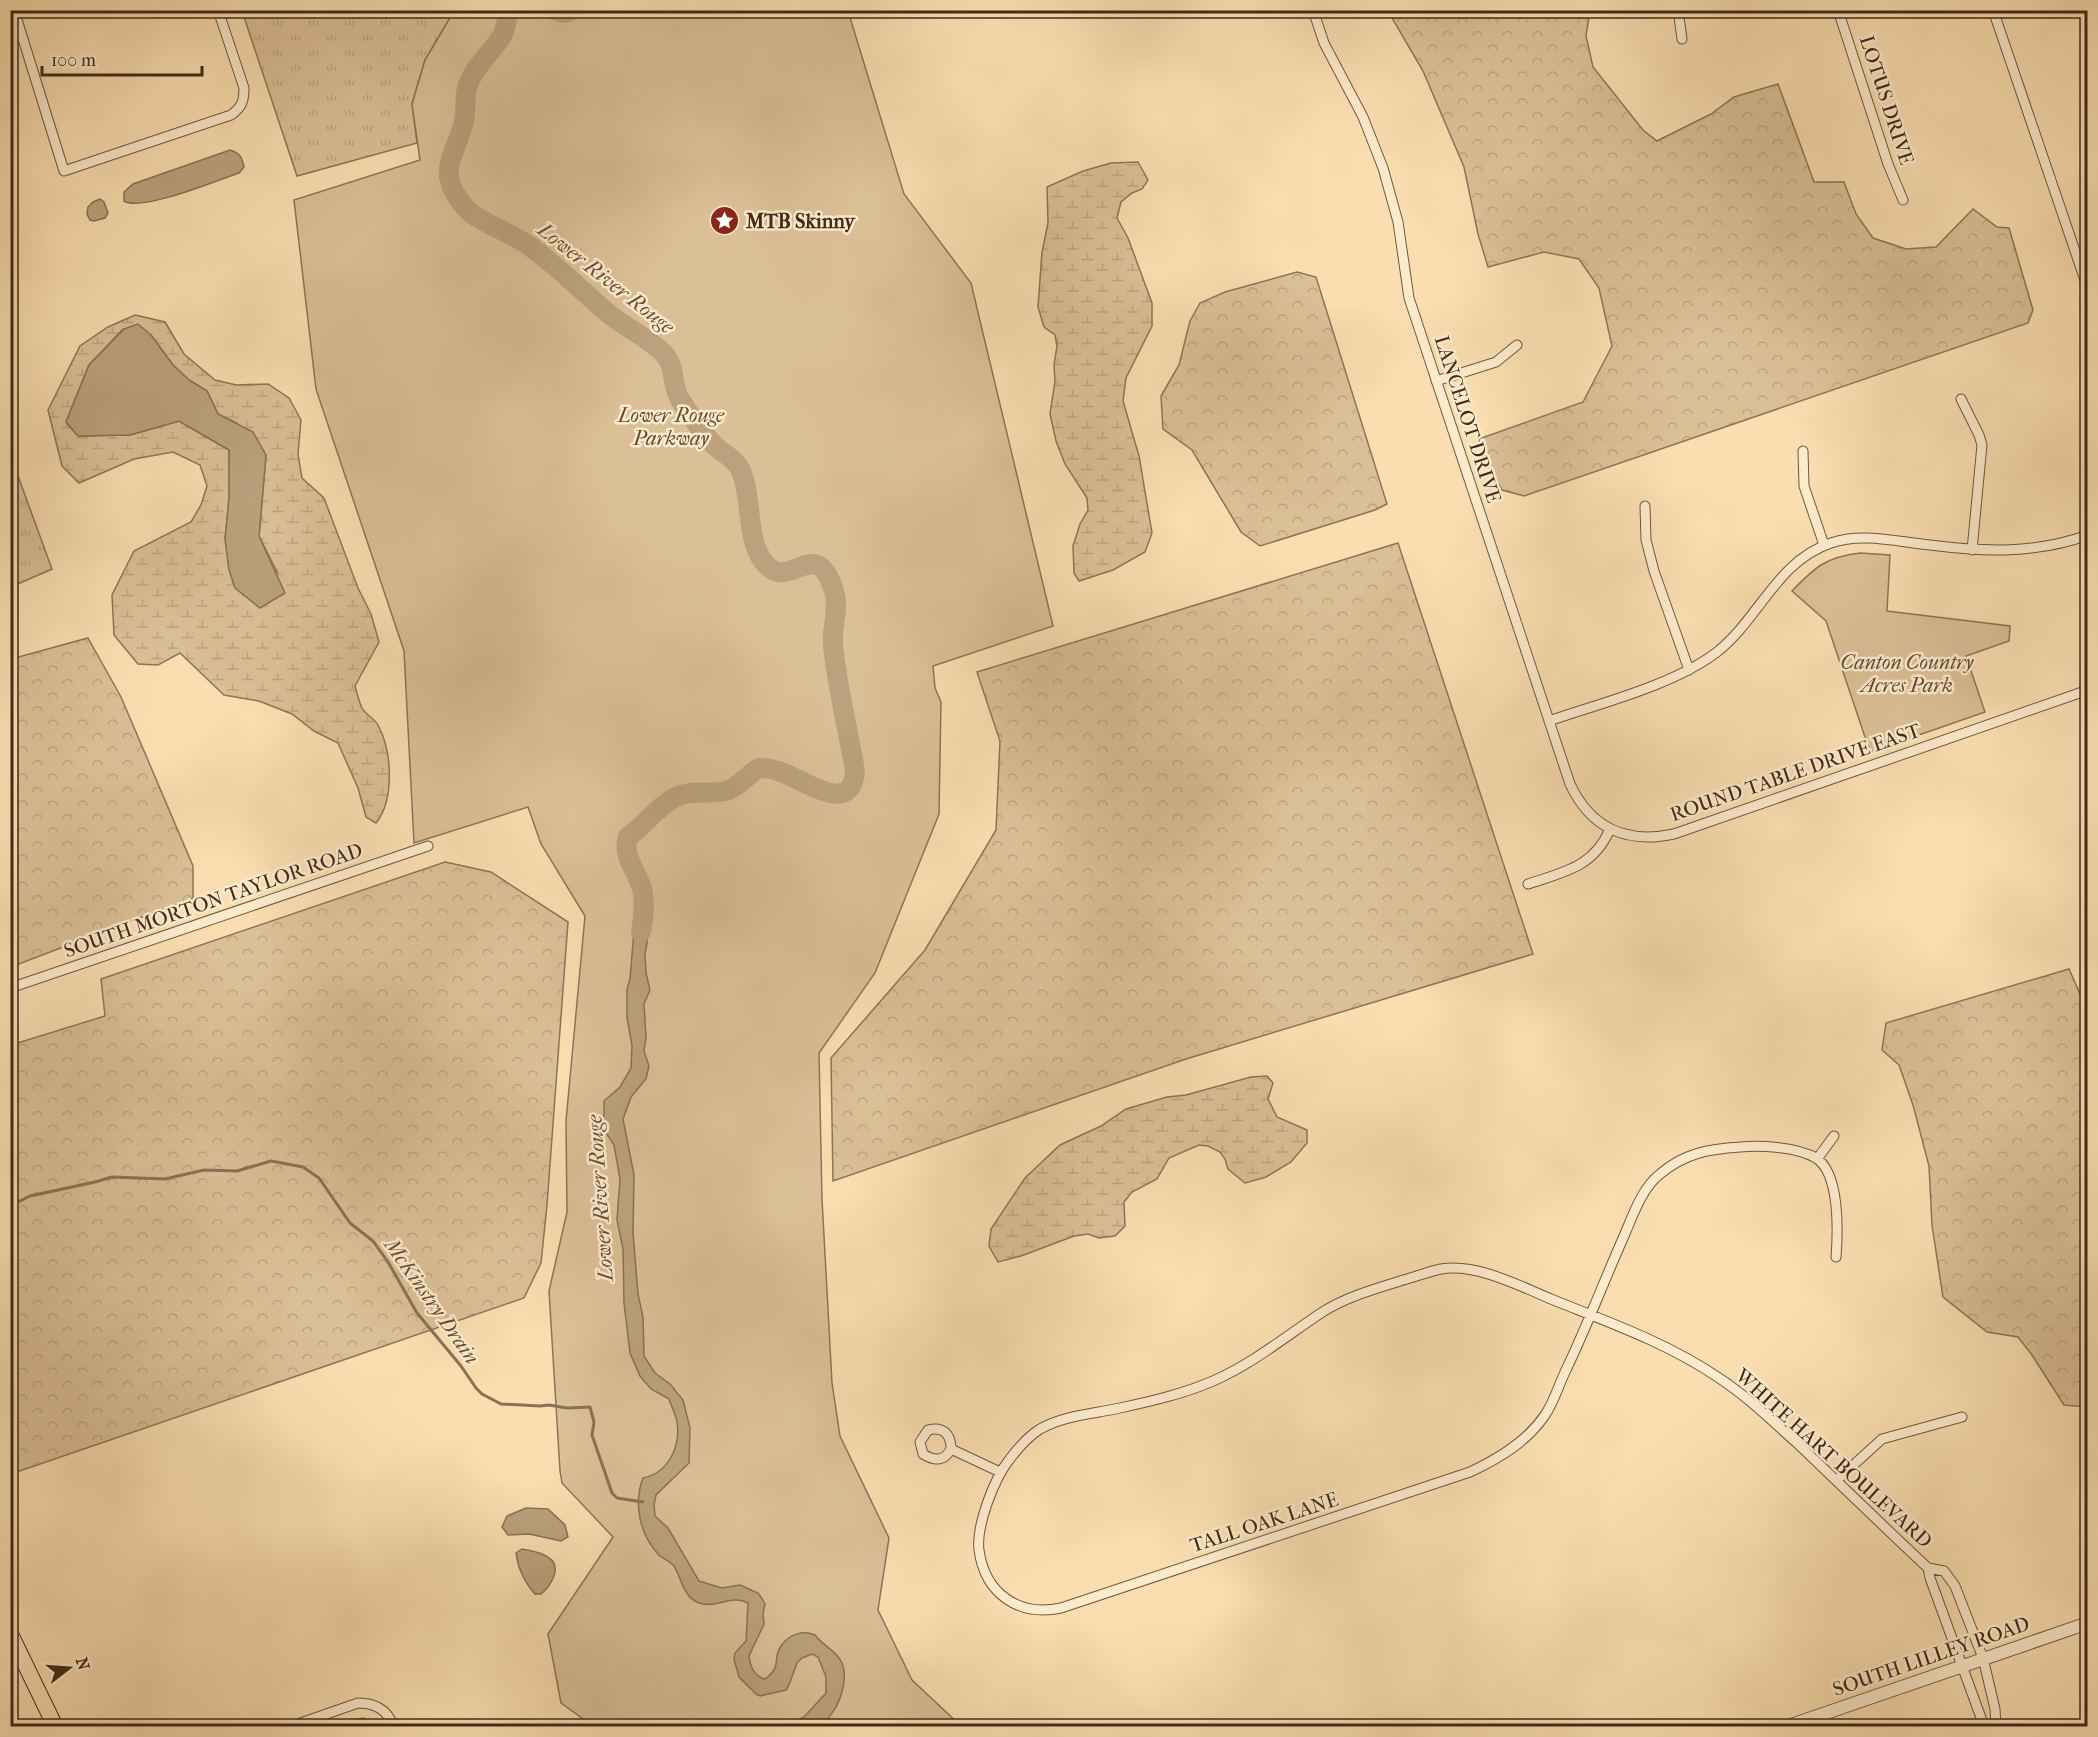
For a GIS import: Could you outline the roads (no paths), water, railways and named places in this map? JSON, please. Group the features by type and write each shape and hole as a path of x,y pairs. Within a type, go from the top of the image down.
{"main road":[{"path":"10,1633 55,1726"}],"street":[{"path":"12,11 64,171 238,110 244,101 244,88 218,10"},
{"name":"LANCELOT DRIVE","path":"1313,10 1324,43 1363,117 1383,168 1398,222 1409,298 1576,796 1590,814 1610,829"},
{"path":"1678,10 1682,39"},
{"name":"LOTUS DRIVE","path":"1838,10 1902,200"},
{"path":"1994,10 2088,289"},
{"path":"1436,381 1496,362 1517,345"},
{"path":"1961,399 1982,445 1972,550"},
{"path":"1803,451 1804,486 1824,545"},
{"path":"1645,506 1646,540 1689,670"},
{"path":"1549,721 1689,670 1718,651 1732,638 1791,567 1824,545 1845,539 1867,538 1972,550 2010,551 2032,549 2088,535"},
{"name":"ROUND TABLE DRIVE EAST","path":"1610,829 1642,838 1674,834 2088,690"},
{"path":"1528,884 1585,862 1599,849 1610,829"},
{"name":"SOUTH MORTON TAYLOR ROAD","path":"10,988 428,846"},
{"path":"1834,1136 1817,1159 1830,1177 1834,1195 1836,1257"},
{"name":"TALL OAK LANE","path":"1000,1472 982,1521 979,1548 985,1572 998,1593 1008,1601 1034,1611 1061,1608 1470,1473 1516,1446 1545,1415 1592,1316 1640,1199 1659,1174 1693,1153 1710,1149 1752,1146 1784,1148 1817,1159"},
{"name":"WHITE HART BOULEVARD","path":"1000,1472 1024,1440 1042,1428 1069,1417 1185,1392 1256,1359 1324,1311 1377,1289 1442,1269 1469,1269 1519,1285 1645,1338 1719,1377 1759,1408 1928,1568 1944,1571 1955,1586 1983,1658 1995,1709 1996,1726"},
{"path":"1837,1480 1882,1439 1962,1417"},
{"path":"951,1449 1000,1472"},
{"name":"WHITE HART BOULEVARD","path":"1928,1568 1984,1726"},
{"name":"SOUTH LILLEY ROAD","path":"1788,1726 2088,1623"},
{"path":"292,1726 358,1702 368,1703 383,1710 393,1726"}],"waterway":[{"name":"Lower River Rouge","path":"509,10 503,34 474,72 467,88 464,121 449,170 450,182 455,192 472,214 532,248 610,315 653,344 665,355 672,368 677,394 709,439 732,459 741,471 747,493 751,528 757,551 763,561 773,570 782,572 810,564 819,566 827,574 836,598 833,645 855,771 852,785 845,792 835,794 778,771 759,768 729,790 688,793 668,802 628,837 627,852 643,893 641,932"},
{"name":"Lower River Rouge","path":"554,10 564,13 571,10"},
{"name":"McKinstry Drain","path":"10,1206 30,1196 112,1177 165,1179 204,1170 237,1171 271,1161 303,1167 319,1178 350,1223 373,1241 388,1262 417,1313 482,1394 501,1404 590,1407 594,1422 592,1435 612,1493 617,1498 643,1502"}],"place":[{"name":"MTB Skinny","path":"725,221"}],"park label":[{"name":"Lower Rouge Parkway","path":"671,426"},
{"name":"Canton Country Acres Park","path":"1907,674"}]}
